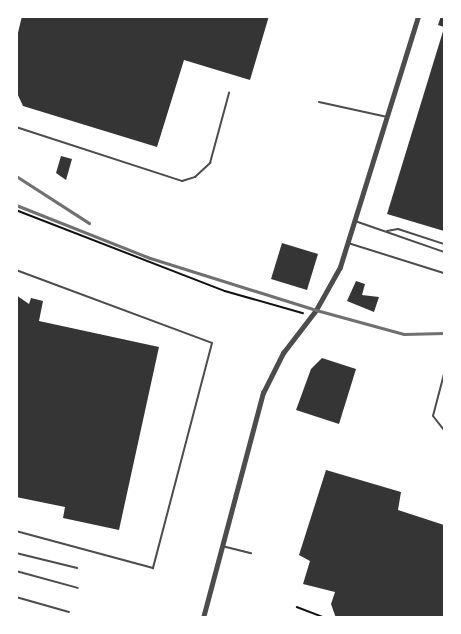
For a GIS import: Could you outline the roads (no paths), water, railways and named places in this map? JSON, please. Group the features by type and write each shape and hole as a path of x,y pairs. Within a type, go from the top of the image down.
{"street":[{"path":"203,616 263,393 283,353 333,281 348,243 418,16"}],"lane":[{"path":"16,127 182,181 195,177 210,163 229,93"},
{"path":"319,102 387,117"},
{"path":"355,221 444,252"},
{"path":"386,231 398,229 444,244"},
{"path":"348,243 444,273"},
{"path":"16,270 212,343 153,568 16,531"},
{"path":"444,374 433,416 444,430"},
{"path":"222,546 251,553"},
{"path":"16,553 77,568"},
{"path":"16,571 78,588"},
{"path":"16,597 69,612"},
{"path":"203,616 210,618"}],"railway":[{"path":"16,176 89,223"},
{"path":"16,205 150,258 316,310 404,334 444,333"}]}
